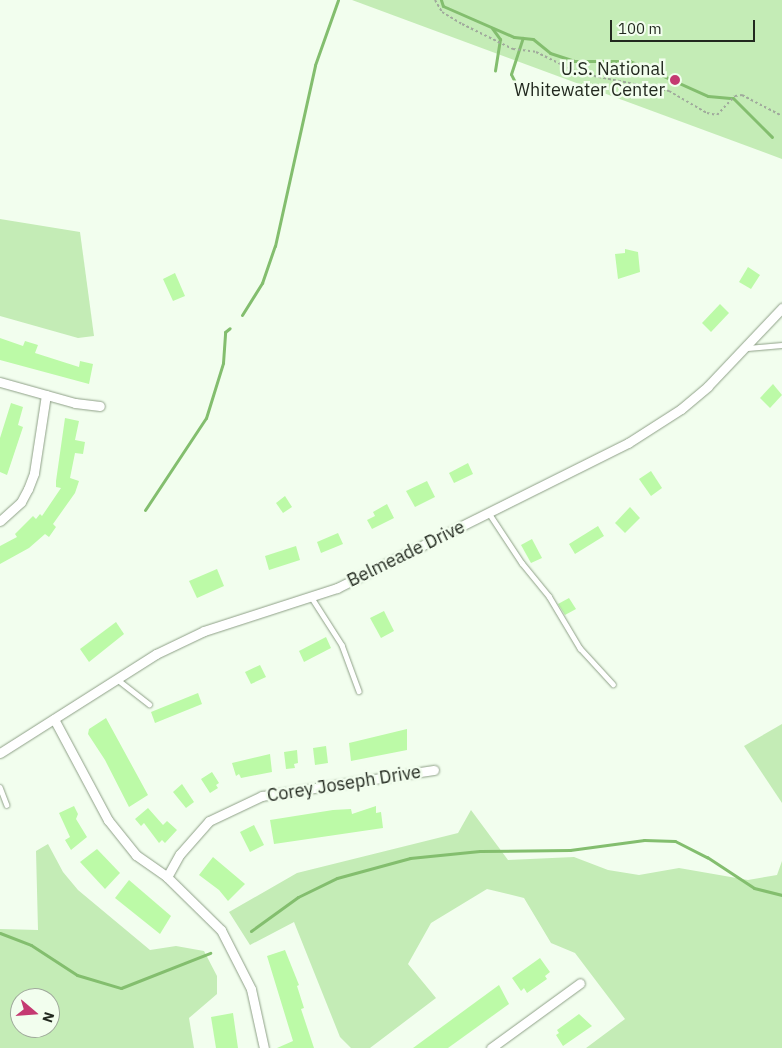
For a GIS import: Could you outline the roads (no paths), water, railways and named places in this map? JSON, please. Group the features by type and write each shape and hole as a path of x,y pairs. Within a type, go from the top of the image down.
{"street":[{"name":"Belmeade Drive","path":"0,754 116,678 204,631 312,598 372,573 628,443 681,409 747,348 782,308"},
{"path":"0,382 46,395 100,406"},
{"path":"0,521 21,502 34,473 46,395"},
{"path":"54,718 108,820 136,855 167,877 221,930 251,989 264,1048"},
{"name":"Corey Joseph Drive","path":"167,877 180,854 210,821 262,796 434,770"},
{"path":"491,1048 580,983"}],"lane":[{"path":"747,348 782,345"},
{"path":"490,513 522,563 549,596 580,648 613,684"},
{"path":"312,598 342,645 359,691"},
{"path":"116,678 149,704"},
{"path":"0,787 7,805"}],"waterway":[{"path":"242,315 262,283 275,246 315,65 338,0"},
{"path":"441,0 443,6 514,37 533,39 550,53 574,61 630,61 708,96 733,98 772,137"},
{"path":"492,28 500,39 495,71"},
{"path":"517,86 511,74 523,38"},
{"path":"145,510 206,418 223,363 225,332 230,328"},
{"path":"251,931 298,897 337,878 410,858 480,851 570,850 644,840 675,841 707,857 754,888 782,895"},
{"path":"0,933 31,945 77,975 121,988 210,953"}],"place":[{"name":"U.S. National Whitewater Center","path":"675,80"}]}
